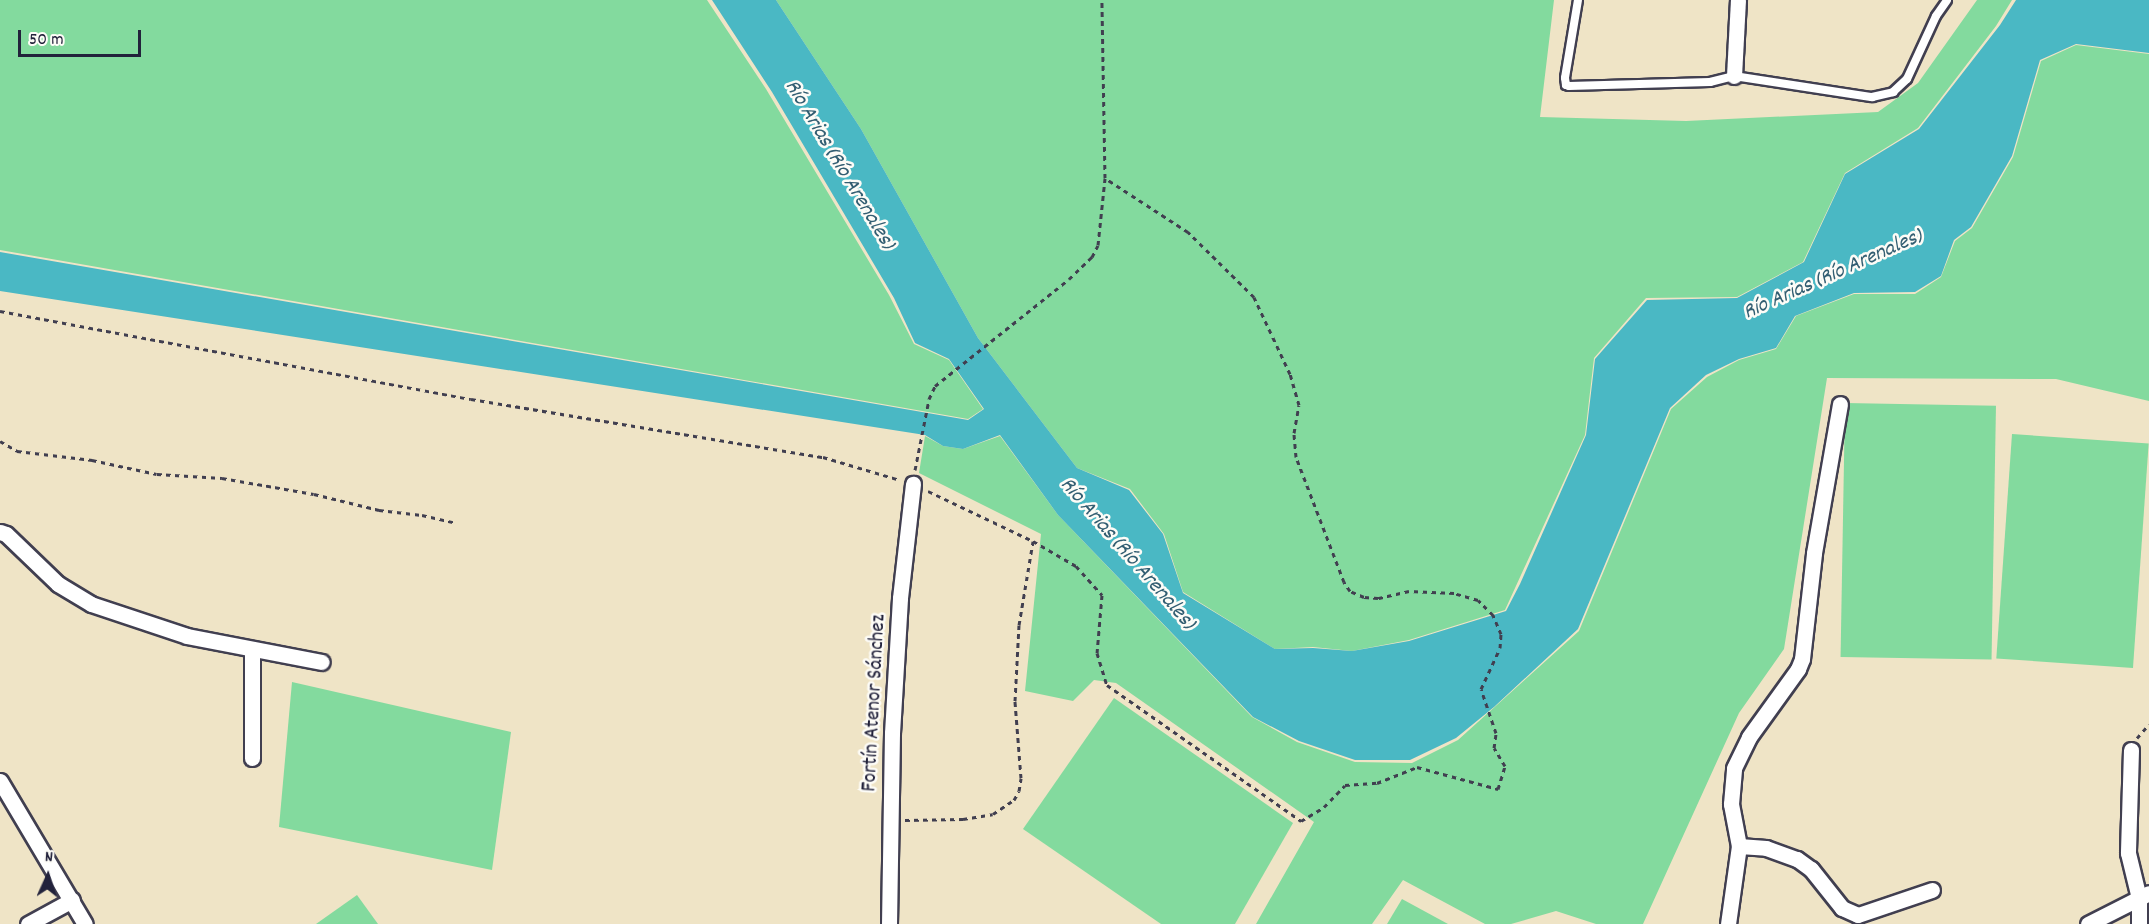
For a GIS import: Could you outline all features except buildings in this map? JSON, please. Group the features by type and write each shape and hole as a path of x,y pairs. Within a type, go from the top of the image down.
{"street":[{"path":"1734,76 1738,0"},
{"path":"1728,924 1739,846 1731,804 1734,768 1749,737 1798,669 1802,659 1815,541 1840,404"},
{"name":"Fortín Atenor Sánchez","path":"889,924 900,609 913,484"},
{"path":"0,532 6,534 58,584 91,604 187,636 322,662"},
{"path":"252,650 252,758"},
{"path":"2131,750 2128,853 2144,896 2139,924"},
{"path":"2,789 85,924"},
{"path":"1739,846 1766,849 1797,859 1811,869 1842,908 1860,920 1932,890"},
{"path":"2088,924 2144,896"},
{"path":"28,924 72,900"}],"lane":[{"path":"1578,0 1565,78 1566,86 1642,86 1670,81 1710,82 1734,76 1872,97 1893,92 1907,79 1936,16 1947,0"}],"path":[{"path":"913,484 929,399 935,386 1069,279 1092,257 1101,234 1106,178 1102,0"},
{"path":"0,311 471,399 824,457 913,484 1033,541 1077,566 1102,595 1097,653 1107,685 1300,821 1324,807 1345,785 1377,783 1417,767 1498,789 1505,766 1494,748 1496,733 1481,689 1500,648 1501,634 1492,615 1478,600 1454,593 1409,591 1378,598 1364,597 1350,591 1296,457 1294,432 1299,405 1290,374 1254,297 1188,232 1106,178"},
{"path":"0,441 17,451 92,460 158,474 222,478 456,523"},
{"path":"891,820 963,819 993,814 1014,800 1021,778 1015,701 1019,625 1033,541"}],"green space":[{"path":"0,0 707,0 766,89 889,295 914,344 949,360 983,409 968,419 0,250"},
{"path":"776,0 1554,0 1540,117 1686,121 1878,112 1918,83 1977,0 2012,0 1996,26 1918,128 1845,173 1803,262 1737,297 1646,298 1594,358 1585,435 1505,610 1409,640 1352,651 1313,647 1275,649 1183,592 1164,534 1130,489 1077,468 978,338 861,129"},
{"path":"2076,45 2149,54 2149,401 2056,379 1827,378 1784,649 1739,713 1643,924 1596,924 1556,911 1511,924 1485,924 1403,880 1372,924 1256,924 1314,822 1116,683 1094,680 1073,701 1025,691 1041,534 919,473 925,436 943,446 963,449 1000,436 1058,515 1252,717 1297,742 1355,762 1412,763 1458,740 1579,631 1671,409 1707,377 1739,360 1776,349 1796,316 1854,294 1915,294 1941,277 1955,241 1972,228 2013,157 2041,61"},
{"path":"1845,403 1996,406 1992,660 1841,657"},
{"path":"2012,434 2149,444 2133,668 1996,658"},
{"path":"292,682 511,732 492,870 279,827"},
{"path":"1114,698 1293,823 1235,924 1161,924 1023,829"},
{"path":"357,895 378,924 316,924"},
{"path":"1402,899 1448,924 1387,924"}],"water":[{"name":"Río Arias (Río Arenales)","path":"712,0 776,0 861,129 978,338 1077,468 1129,490 1163,534 1183,593 1275,649 1313,648 1352,651 1409,641 1506,611 1586,435 1595,359 1647,300 1737,298 1804,262 1845,174 1919,129 2000,25 2016,0 2149,0 2149,53 2076,44 2040,60 2012,156 1971,227 1954,240 1941,276 1915,292 1854,293 1795,316 1776,348 1739,359 1706,375 1670,408 1578,629 1494,707 1456,738 1410,760 1355,760 1299,741 1253,717 1058,515 1000,435 963,449 943,446 925,435 0,291 0,252 968,420 984,409 949,359 915,343 894,298 772,92"}]}
